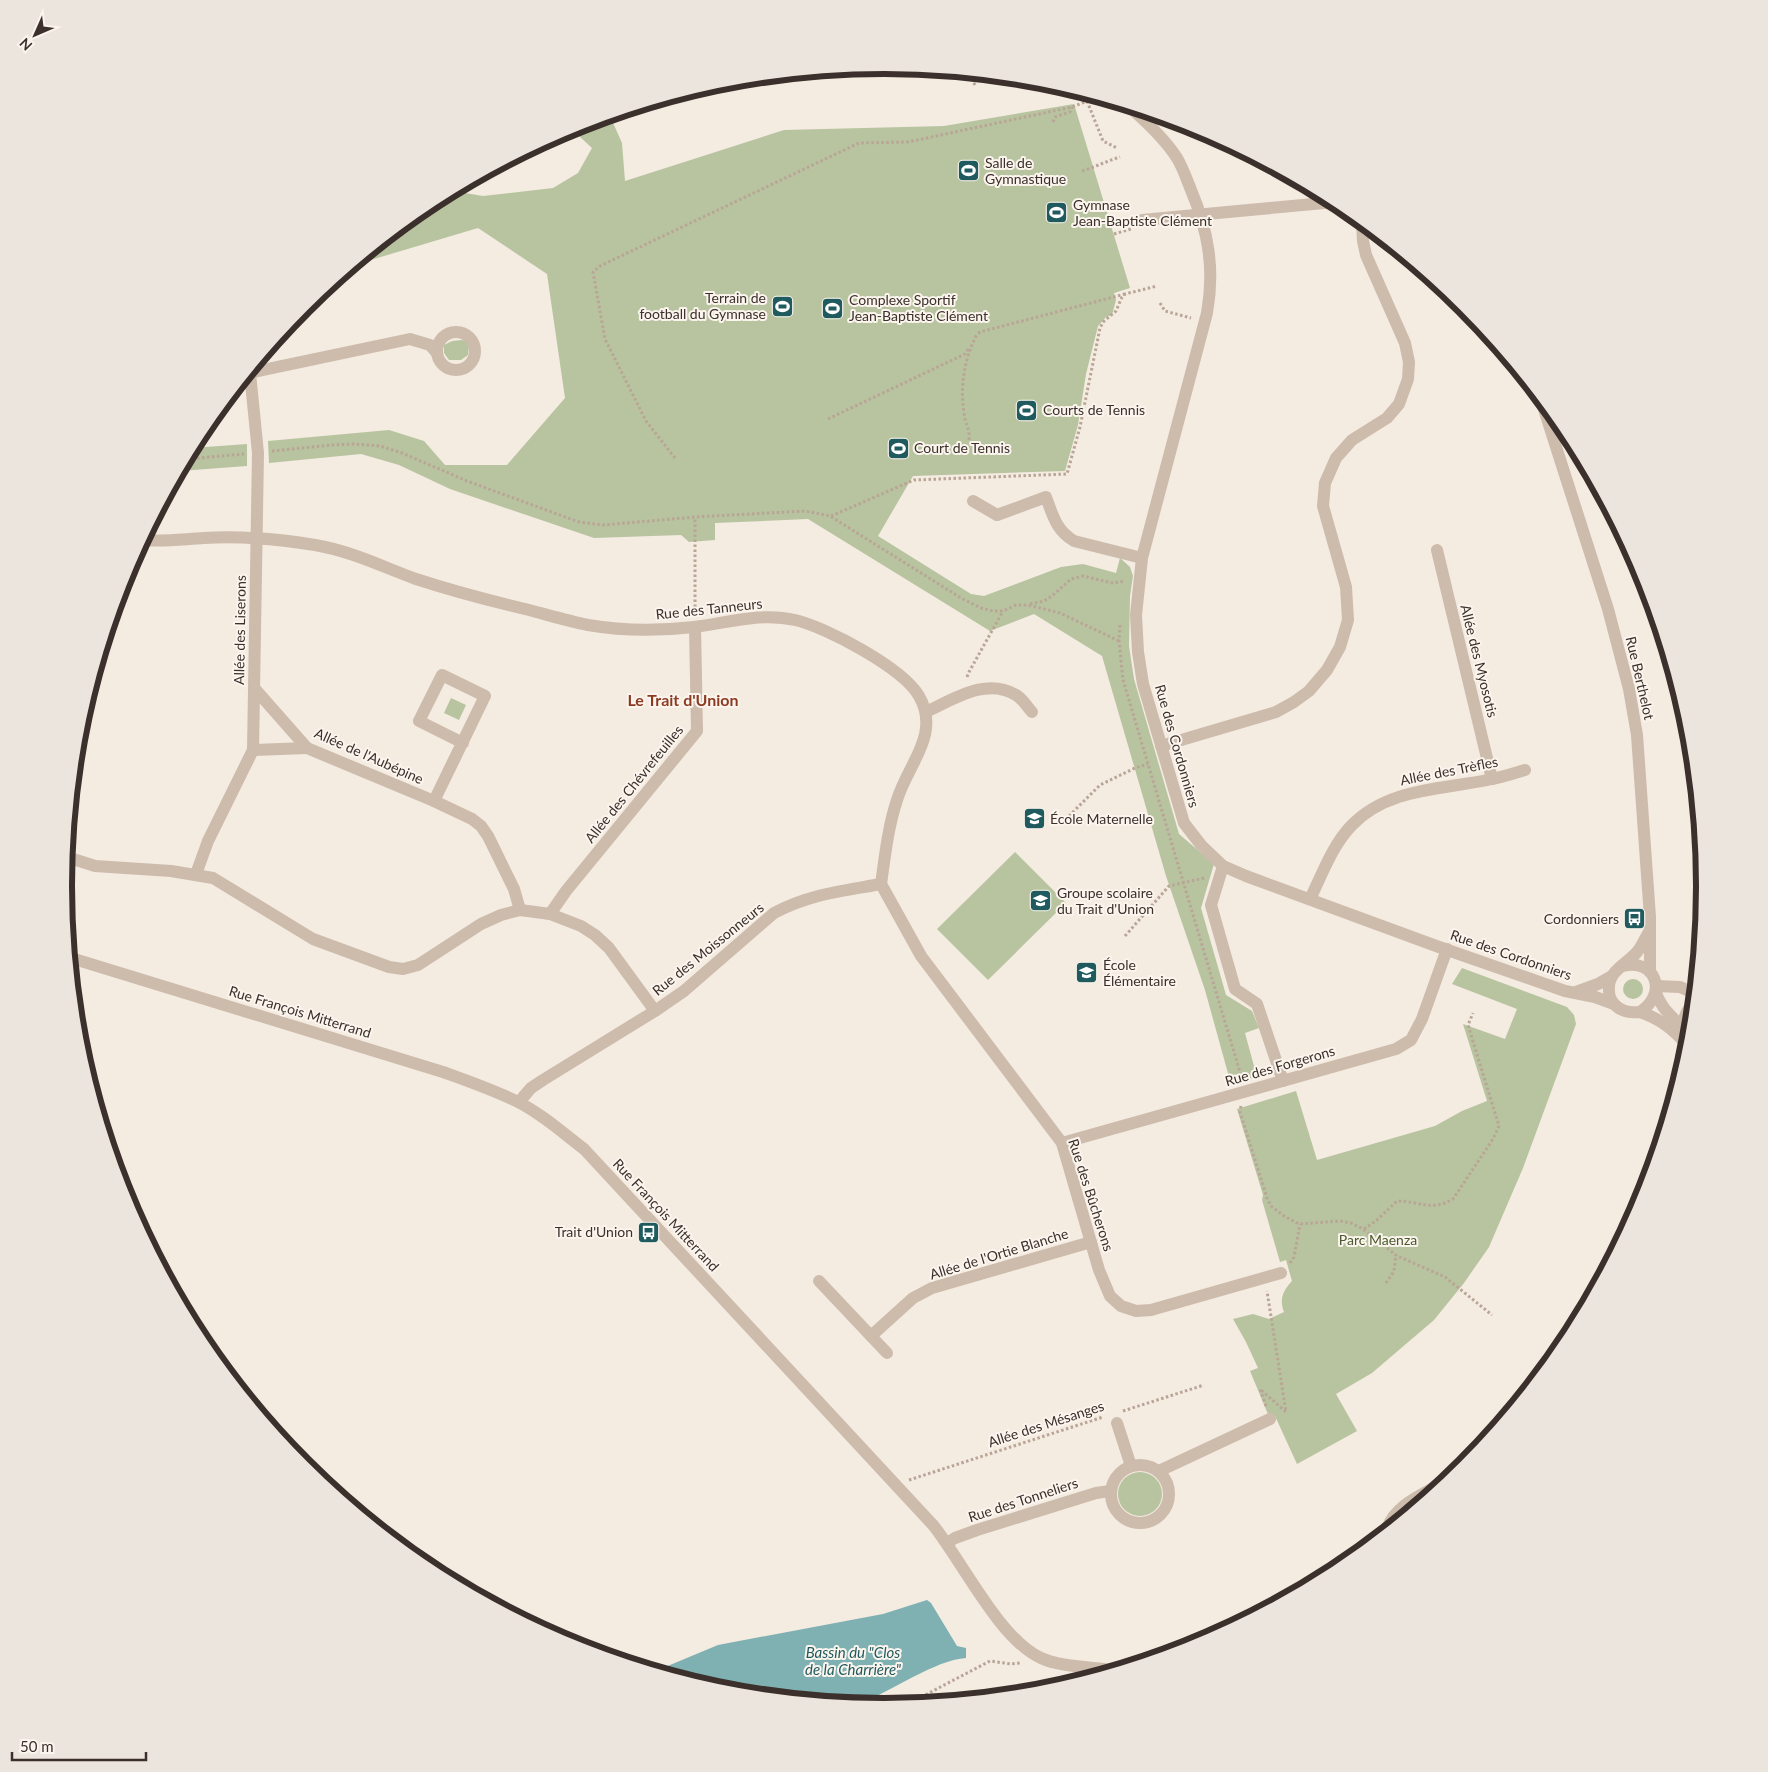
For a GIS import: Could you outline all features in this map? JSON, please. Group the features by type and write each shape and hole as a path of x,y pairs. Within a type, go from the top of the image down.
{"street":[{"name":"Rue des Cordonniers","path":"1140,116 1177,158 1202,215 1211,268 1210,295 1205,323 1142,558 1136,615 1138,652 1143,684 1184,823 1201,845 1223,866 1447,949 1574,993 1595,997 1614,1004"},
{"path":"1138,224 1202,215 1322,203"},
{"path":"1161,746 1276,712 1309,691 1327,670 1340,647 1348,620 1346,587 1322,506 1325,483 1336,458 1352,440 1387,418 1399,404 1408,379 1409,362 1405,343 1366,255 1362,231"},
{"path":"257,371 410,339 431,339 456,332 473,340 475,346 474,359 465,367 453,370 442,364 437,353 430,345 410,339"},
{"path":"437,353 440,341 444,336"},
{"name":"Allée des Liserons","path":"196,874 208,841 253,750 258,453 250,380"},
{"name":"Rue Berthelot","path":"1547,418 1608,609 1629,689 1637,736 1650,932 1650,972"},
{"path":"973,501 996,515 1046,497 1060,530 1065,536 1074,541 1142,558"},
{"name":"Rue des Tanneurs","path":"150,540 256,538 306,544 335,550 416,579 588,625 662,630 750,618 778,617 815,626 849,642 903,678 918,695 926,712"},
{"name":"Allée des Myosotis","path":"1437,550 1492,779"},
{"name":"Allée des Chévrefeuilles","path":"550,914 566,891 696,731 695,627"},
{"name":"Allée de l'Aubépine","path":"434,801 463,743 485,696 442,675 419,721 463,743"},
{"path":"881,884 888,836 897,799 925,740 926,712 979,689 995,687 1018,696 1032,712"},
{"name":"Allée de l'Aubépine","path":"254,689 307,748 434,801 472,819 481,826 488,836 514,889 520,910"},
{"path":"253,750 307,748"},
{"name":"Allée des Trèfles","path":"1310,899 1333,850 1350,826 1372,809 1412,792 1492,779 1525,770"},
{"path":"73,859 95,866 171,871 213,878 313,939 389,967 403,969 424,962 481,924 500,915 520,910 550,914 581,926 595,935 609,948 655,1011"},
{"path":"1223,866 1211,905 1235,988 1257,1004 1282,1081"},
{"name":"Rue des Moissonneurs","path":"519,1102 531,1088 684,991 774,913 810,897 881,884"},
{"name":"Rue des Bûcherons","path":"881,884 921,956 1062,1143 1099,1270 1110,1296 1121,1306 1136,1311 1151,1310 1281,1273"},
{"path":"1574,993 1598,984 1612,976 1637,952 1650,932"},
{"name":"Rue des Forgerons","path":"1062,1143 1396,1049 1411,1040 1422,1019 1447,949"},
{"name":"Rue François Mitterrand","path":"76,960 426,1066 483,1086 519,1102 584,1149 896,1484 947,1543 1007,1630 1028,1651 1043,1659 1100,1668"},
{"path":"1623,966 1638,965 1650,972 1659,1001 1668,1015 1676,1020 1682,1030"},
{"path":"1612,976 1609,983 1609,992 1614,1004 1621,1010 1640,1012 1666,1024 1681,1038"},
{"path":"1656,990 1680,987 1689,991"},
{"path":"1640,1012 1650,1005 1656,990"},
{"name":"Allée de l'Ortie Blanche","path":"871,1336 913,1298 932,1288 1091,1242"},
{"path":"819,1281 887,1353"},
{"path":"1113,1417 1131,1466"},
{"path":"1159,1471 1270,1419"},
{"path":"1141,1464 1159,1471 1169,1487 1170,1497 1162,1514 1145,1524 1126,1520 1118,1514 1112,1506 1110,1491 1115,1477 1122,1470 1141,1464"},
{"name":"Rue des Tonneliers","path":"947,1543 977,1530 1096,1493 1110,1491"},
{"path":"1390,1520 1397,1510 1415,1499"}],"path":[{"path":"972,79 975,85"},
{"path":"675,458 646,421 605,339 593,272 600,266 859,143 908,142 1072,107 1087,101 1103,141 1117,148"},
{"path":"1053,122 1055,117 1070,112 1072,107"},
{"path":"1082,171 1120,157"},
{"path":"1114,234 1138,224"},
{"path":"828,420 965,354 980,332 1157,286"},
{"path":"830,516 914,480 1068,474 1080,427 1100,328 1103,322 1116,311 1125,294"},
{"path":"1160,302 1165,311 1205,323"},
{"path":"969,440 970,432 964,415 962,384 973,341"},
{"path":"194,458 332,445 380,446 402,453 467,481 579,522 602,525 695,517 805,512 830,516 961,598 981,608 1003,611 1016,605 1027,605 1044,601 1071,579 1083,576 1112,583 1124,581"},
{"path":"695,517 695,627"},
{"path":"1027,605 1060,614 1119,642"},
{"path":"964,695 968,672 1003,611"},
{"path":"1069,816 1100,785 1135,768 1165,759"},
{"path":"1125,936 1170,886 1211,876 1219,879"},
{"path":"1363,1229 1377,1220 1397,1201 1434,1206 1445,1204 1453,1199 1494,1139 1499,1126 1468,1025 1473,1013"},
{"path":"1246,1091 1240,1112 1271,1206 1284,1216 1300,1224 1340,1221 1351,1223 1363,1229 1396,1255 1445,1277 1492,1315"},
{"path":"1281,1273 1294,1257 1300,1224"},
{"path":"1386,1283 1394,1271 1396,1255"},
{"path":"1264,1278 1286,1412 1260,1389 1270,1419"},
{"name":"Allée des Mésanges","path":"896,1484 1113,1417 1204,1385"},
{"path":"923,1697 990,1662 1011,1664 1043,1659"}],"green space":[{"name":"Complexe Sportif Jean-Baptiste Clément","path":"1074,104 1130,288 1114,293 1116,300 1112,315 1106,317 1098,326 1086,374 1078,425 1065,471 913,476 878,536 971,594 984,596 1061,567 1083,564 1116,573 1120,558 1130,567 1133,576 1130,596 1129,646 1134,679 1179,834 1214,864 1201,908 1226,995 1252,1011 1259,1028 1245,1033 1257,1077 1244,1080 1229,1077 1205,990 1166,876 1102,656 1034,614 990,631 808,519 715,523 715,540 689,542 681,535 594,538 450,489 399,465 361,454 269,463 268,441 389,430 424,441 445,465 507,465 565,398 547,274 478,228 367,261 433,211 463,193 483,196 553,188 578,173 592,148 578,134 613,122 622,143 625,181 784,130 944,126"},
{"path":"452,341 466,341 469,346 468,355 461,360 449,360 444,353 444,345"},
{"path":"247,444 247,466 187,470 201,447"},
{"path":"451,698 466,705 459,720 444,713"},
{"path":"1015,852 1066,903 988,980 937,929"},
{"name":"Parc Maenza","path":"1462,968 1567,1007 1574,1015 1576,1024 1523,1168 1489,1247 1464,1283 1434,1320 1372,1373 1336,1394 1357,1431 1297,1464 1275,1416 1270,1419 1250,1371 1258,1368 1233,1319 1253,1314 1269,1319 1284,1312 1283,1295 1292,1281 1286,1260 1280,1262 1262,1200 1263,1195 1237,1109 1296,1091 1317,1160 1435,1126 1462,1111 1487,1101 1463,1024 1505,1039 1517,1009 1452,984"},
{"path":"1633,979 1640,982 1643,989 1640,996 1633,999 1626,996 1623,989 1626,982"},
{"path":"1140,1472 1152,1476 1158,1482 1162,1494 1158,1506 1152,1512 1140,1516 1128,1512 1122,1506 1118,1494 1122,1482 1128,1476"}],"water":[{"name":"Bassin du \"Clos de la Charrière\"","path":"927,1600 931,1603 957,1646 966,1648 966,1658 941,1664 927,1670 874,1698 778,1691 726,1682 665,1667 718,1645 883,1614"}],"place":[{"name":"Salle de Gymnastique","path":"969,171"},
{"name":"Gymnase Jean-Baptiste Clément","path":"1057,213"},
{"name":"Terrain de football du Gymnase","path":"782,306"},
{"name":"Complexe Sportif Jean-Baptiste Clément","path":"833,308"},
{"name":"Courts de Tennis","path":"1027,410"},
{"name":"Court de Tennis","path":"898,448"},
{"name":"École Maternelle","path":"1034,819"},
{"name":"Groupe scolaire du Trait d'Union","path":"1041,901"},
{"name":"Cordonniers","path":"1635,919"},
{"name":"École Élémentaire","path":"1087,973"},
{"name":"Trait d'Union","path":"649,1232"}],"district":[{"name":"Le Trait d'Union","path":"683,700"}]}
